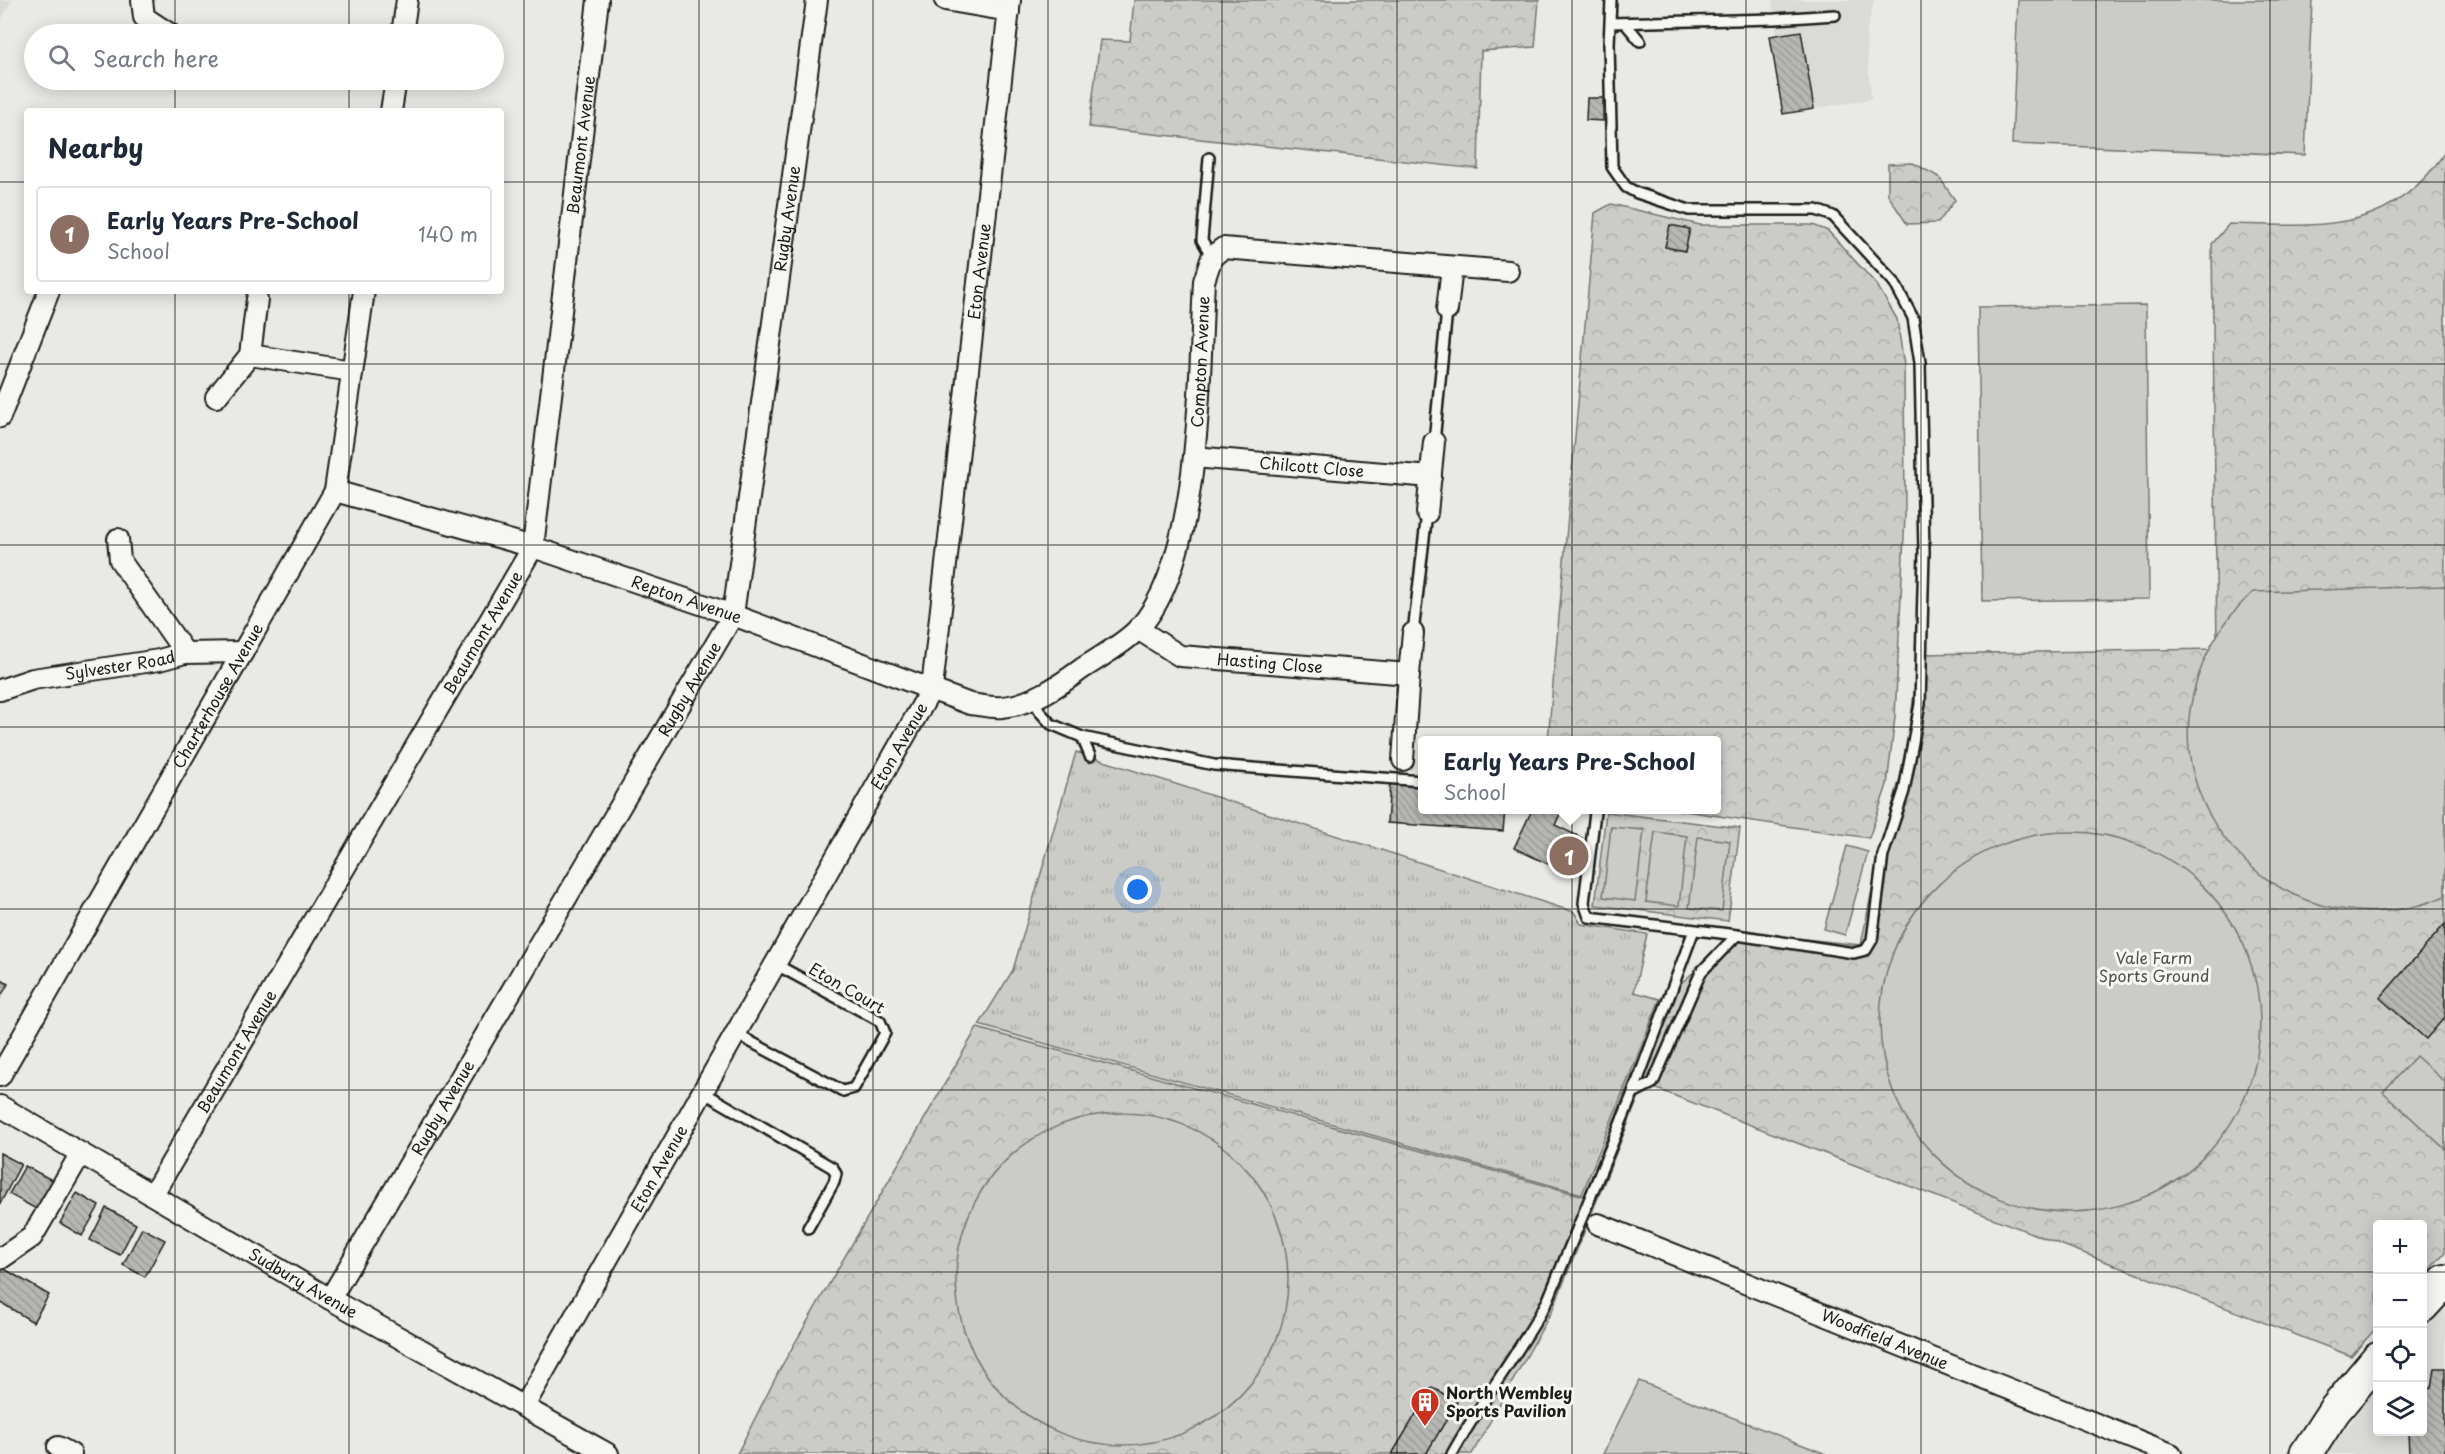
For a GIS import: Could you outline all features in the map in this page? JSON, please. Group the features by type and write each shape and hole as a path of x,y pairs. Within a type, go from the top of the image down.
{"main road":[{"path":"2427,1301 2445,1281"},
{"path":"2306,1454 2334,1411 2373,1364"}],"street":[{"path":"142,0 144,17 155,24"},
{"path":"403,24 407,0"},
{"name":"Beaumont Avenue","path":"153,1194 533,547 598,0"},
{"name":"Rugby Avenue","path":"330,1299 733,615 817,0"},
{"path":"945,0 1009,6"},
{"name":"Eton Avenue","path":"524,1406 932,688 1009,6"},
{"path":"391,108 394,90"},
{"path":"1212,257 1223,248 1508,271"},
{"name":"Compton Avenue","path":"1033,699 1078,672 1138,629 1160,598 1179,549 1194,457 1204,281 1212,257"},
{"path":"1447,310 1452,267"},
{"path":"0,417 48,294"},
{"name":"Charterhouse Avenue","path":"0,1076 334,491 364,294"},
{"path":"216,397 250,356 257,299"},
{"path":"250,356 352,371"},
{"path":"1427,513 1434,442"},
{"name":"Chilcott Close","path":"1194,457 1431,477"},
{"name":"Repton Avenue","path":"334,491 533,547 733,615 970,704 1002,707 1033,699"},
{"path":"118,539 120,560 185,654"},
{"name":"Hasting Close","path":"1138,629 1180,656 1409,674"},
{"path":"1402,760 1413,633"},
{"name":"Sylvester Road","path":"0,690 33,679 185,654 243,652"},
{"name":"Sudbury Avenue","path":"0,1107 330,1299 608,1454"},
{"path":"0,1259 32,1237 81,1153"},
{"name":"Woodfield Avenue","path":"1598,1224 2170,1454"}],"lane":[{"path":"1595,814 1584,903 1589,917 1737,935 1854,953 1866,950 1872,940 1883,855 1904,791 1920,704 1924,552 1920,363 1913,318 1894,282 1833,216 1816,210 1689,210 1636,193 1626,187 1612,167 1611,0"},
{"path":"1610,23 1775,19 1835,15"},
{"path":"1625,22 1640,41"},
{"path":"1209,158 1202,240 1212,257"},
{"path":"1434,442 1447,310"},
{"path":"1413,633 1427,513"},
{"path":"1033,699 1041,714 1051,724 1082,737 1214,765 1418,781"},
{"path":"1082,737 1090,756"},
{"path":"1452,1454 1548,1300 1634,1093 1694,930"},
{"path":"1634,1093 1653,1083 1701,972 1737,935"},
{"name":"Eton Court","path":"736,1034 843,1091 854,1088 885,1033 880,1021 775,964"},
{"path":"703,1092 833,1168 836,1174 834,1182 808,1228"}],"shaded area":[{"path":"0,0 12,0 0,22"},
{"path":"1772,0 1874,0 1866,34 1871,99 1783,114 1770,36 1777,34"},
{"path":"2440,1304 2445,1304 2445,1454 2327,1454 2373,1392 2373,1436 2427,1436 2427,1322"}],"green space":[{"path":"1134,0 1539,0 1535,47 1481,51 1478,169 1089,127 1100,40 1130,41"},
{"path":"2018,0 2312,0 2305,155 2012,144"},
{"name":"Vale Farm Sports Ground","path":"2445,152 2445,1252 2427,1272 2427,1220 2373,1220 2373,1331 2351,1356 1644,1084 1553,1309 1472,1454 737,1454 781,1367 977,1028 1584,1196 1661,1001 1739,932 1861,945 1881,845 1906,757 1919,654 2217,649 2212,244 2229,224 2322,224 2349,220 2376,212 2400,199 2424,179"},
{"path":"1913,163 1939,177 1955,200 1938,223 1907,224 1888,195 1888,164"},
{"path":"1611,204 1700,225 1813,225 1828,231 1877,285 1897,319 1904,365 1905,516 1895,717 1887,785 1869,838 1705,814 1721,814 1721,736 1548,736 1595,213"},
{"path":"2146,305 2149,599 1982,601 1978,307"},
{"path":"2445,586 2445,896 2418,906 2391,911 2348,910 2302,898 2272,883 2246,862 2224,837 2206,809 2194,777 2189,744 2190,710 2198,677 2211,645 2230,617 2253,592"},
{"path":"1076,752 1574,912 1581,924 1647,934 1634,992 1660,999 1582,1194 979,1025 1013,970"},
{"path":"1606,814 1740,828 1728,921 1595,905"},
{"path":"1611,827 1644,830 1635,901 1603,897"},
{"path":"1655,832 1687,836 1679,906 1646,902"},
{"path":"2070,832 2107,836 2143,847 2175,864 2204,888 2228,917 2245,949 2256,985 2260,1022 2256,1059 2245,1095 2228,1127 2204,1156 2175,1180 2143,1197 2107,1208 2070,1212 2033,1208 1997,1197 1965,1180 1936,1156 1912,1127 1895,1095 1884,1059 1880,1022 1884,985 1895,949 1912,917 1936,888 1965,864 1997,847 2033,836"},
{"path":"1698,837 1730,841 1722,911 1689,908"},
{"path":"1847,846 1868,852 1845,935 1824,929"},
{"path":"2416,1056 2445,1082 2445,1149 2383,1092"},
{"path":"1122,1113 1154,1116 1186,1126 1214,1141 1239,1162 1260,1187 1275,1215 1285,1247 1288,1279 1285,1311 1275,1343 1260,1371 1239,1396 1214,1417 1186,1432 1154,1442 1122,1445 1090,1442 1058,1432 1030,1417 1005,1396 984,1371 969,1343 959,1311 956,1279 959,1247 969,1215 984,1187 1005,1162 1030,1141 1058,1126 1090,1116"},
{"path":"1639,1381 1826,1454 1603,1454"}],"building":[{"path":"1801,31 1814,109 1783,114 1770,36"},
{"path":"1587,98 1603,98 1603,121 1586,120"},
{"path":"1670,225 1690,229 1685,251 1665,247"},
{"path":"1390,783 1418,785 1418,814 1505,814 1503,831 1387,823"},
{"path":"1530,814 1560,814 1555,825 1582,838 1565,872 1514,848"},
{"path":"2445,924 2445,1017 2426,1039 2380,998"},
{"path":"0,979 8,984 0,998"},
{"path":"0,1153 21,1164 0,1204"},
{"path":"25,1166 54,1181 38,1210 9,1194"},
{"path":"77,1193 99,1206 82,1236 60,1223"},
{"path":"106,1208 136,1224 120,1255 90,1240"},
{"path":"142,1228 165,1240 145,1277 123,1265"},
{"path":"1,1267 49,1295 33,1322 0,1302"},
{"path":"2435,1368 2445,1368 2445,1454 2409,1454 2408,1436 2427,1436 2427,1389 2432,1388"},
{"name":"North Wembley Sports Pavilion","path":"1432,1387 1457,1402 1426,1454 1392,1454"}],"place":[{"name":"Early Years Pre-School","path":"1569,856"},
{"name":"North Wembley Sports Pavilion","path":"1425,1428"}]}
